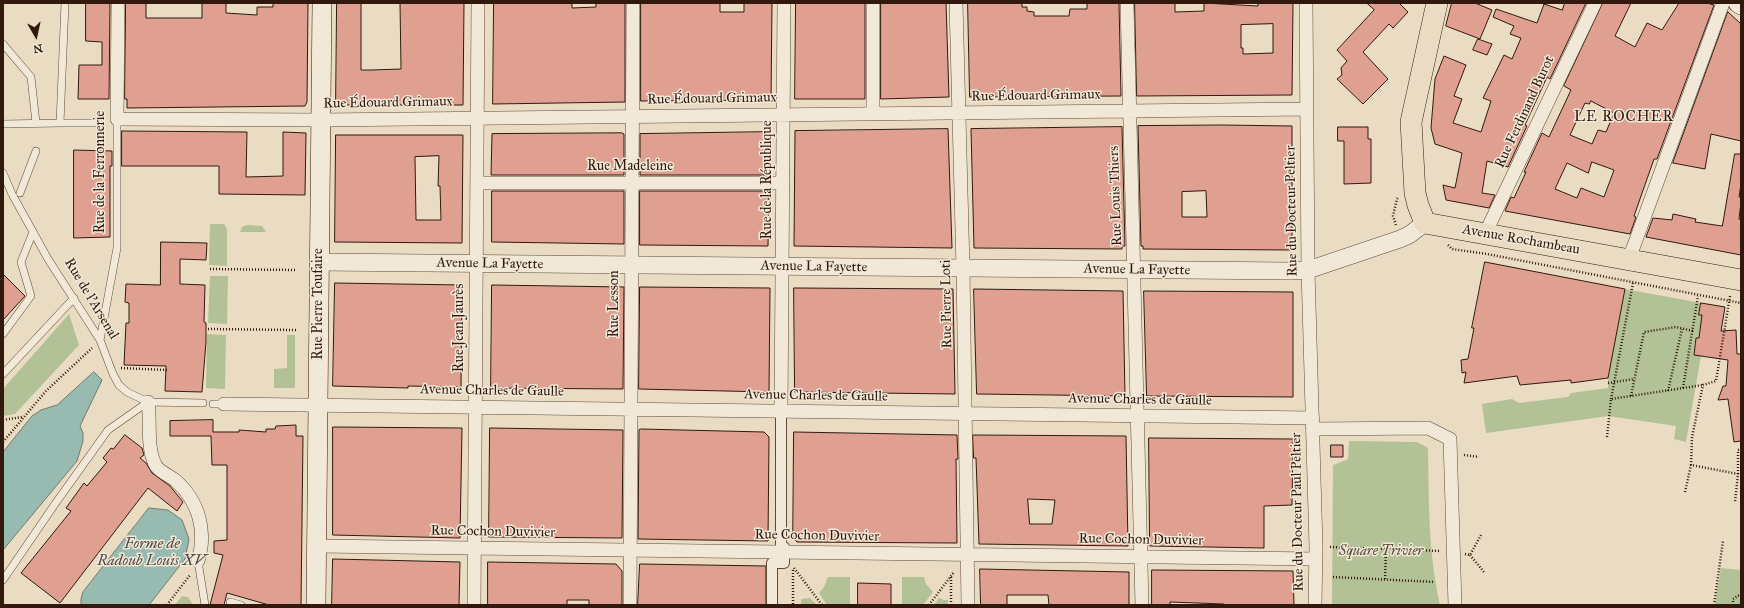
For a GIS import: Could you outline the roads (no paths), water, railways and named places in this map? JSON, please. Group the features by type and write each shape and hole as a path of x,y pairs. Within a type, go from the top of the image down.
{"main road":[{"name":"Rue Pierre Toufaire","path":"316,605 318,546 322,3"},
{"path":"1425,223 1415,193 1411,122 1437,3"},
{"name":"Avenue Rochambeau","path":"1425,223 1741,280"}],"street":[{"name":"Rue de la Ferronnerie","path":"117,119 118,3"},
{"name":"Rue Jean Jaurès","path":"474,605 478,3"},
{"name":"Rue Lesson","path":"630,605 631,116 633,3"},
{"name":"Rue de la République","path":"784,3 781,547 784,547 787,560"},
{"path":"873,3 873,114"},
{"name":"Rue Pierre Loti","path":"956,3 963,268 968,605"},
{"name":"Rue Louis Thiers","path":"1127,3 1142,605"},
{"name":"Rue du Docteur Peltier","path":"1306,3 1308,270 1313,423"},
{"name":"Rue Ferdinand Burot","path":"1485,234 1595,3"},
{"path":"1629,260 1723,3"},
{"name":"Rue Édouard Grimaux","path":"117,119 322,120 1306,109"},
{"name":"Rue Madeleine","path":"477,183 784,183"},
{"path":"1308,270 1400,239 1425,223"},
{"name":"Avenue La Fayette","path":"319,262 1134,270 1308,270"},
{"path":"148,402 150,446 156,466 185,488 192,498 199,515 202,541 198,561"},
{"path":"218,404 319,405"},
{"name":"Avenue Charles de Gaulle","path":"319,405 1137,416 1428,428 1450,439 1455,605"},
{"name":"Rue du Docteur Paul Peltier","path":"1313,423 1316,559 1315,605"},
{"name":"Rue Cochon Duvivier","path":"318,546 630,550 787,560 967,554 1316,559"},
{"path":"772,605 772,563 787,560"}],"lane":[{"path":"60,123 65,3"},
{"path":"3,44 31,77 36,123"},
{"name":"Rue de la Ferronnerie","path":"100,340 117,248 117,119"},
{"path":"3,124 99,124"},
{"path":"20,193 36,150"},
{"name":"Rue de l'Arsenal","path":"3,174 12,194 48,258 100,340 119,385 127,392 148,402 203,403"},
{"path":"3,334 31,296 21,262 33,232"},
{"path":"3,374 74,298"},
{"path":"3,580 108,430 148,402"},
{"path":"198,561 205,605"},
{"path":"230,602 241,605"}],"water":[{"path":"94,372 102,380 80,426 83,433 83,441 77,461 3,550 3,452 32,416 41,410 57,405"},
{"name":"Forme de Radoub Louis XV","path":"149,508 168,510 182,520 189,539 185,559 149,605 81,605 83,592"}],"district":[{"name":"LE ROCHER","path":"1624,117"}],"park label":[{"name":"Square Trivier","path":"1381,552"}]}
